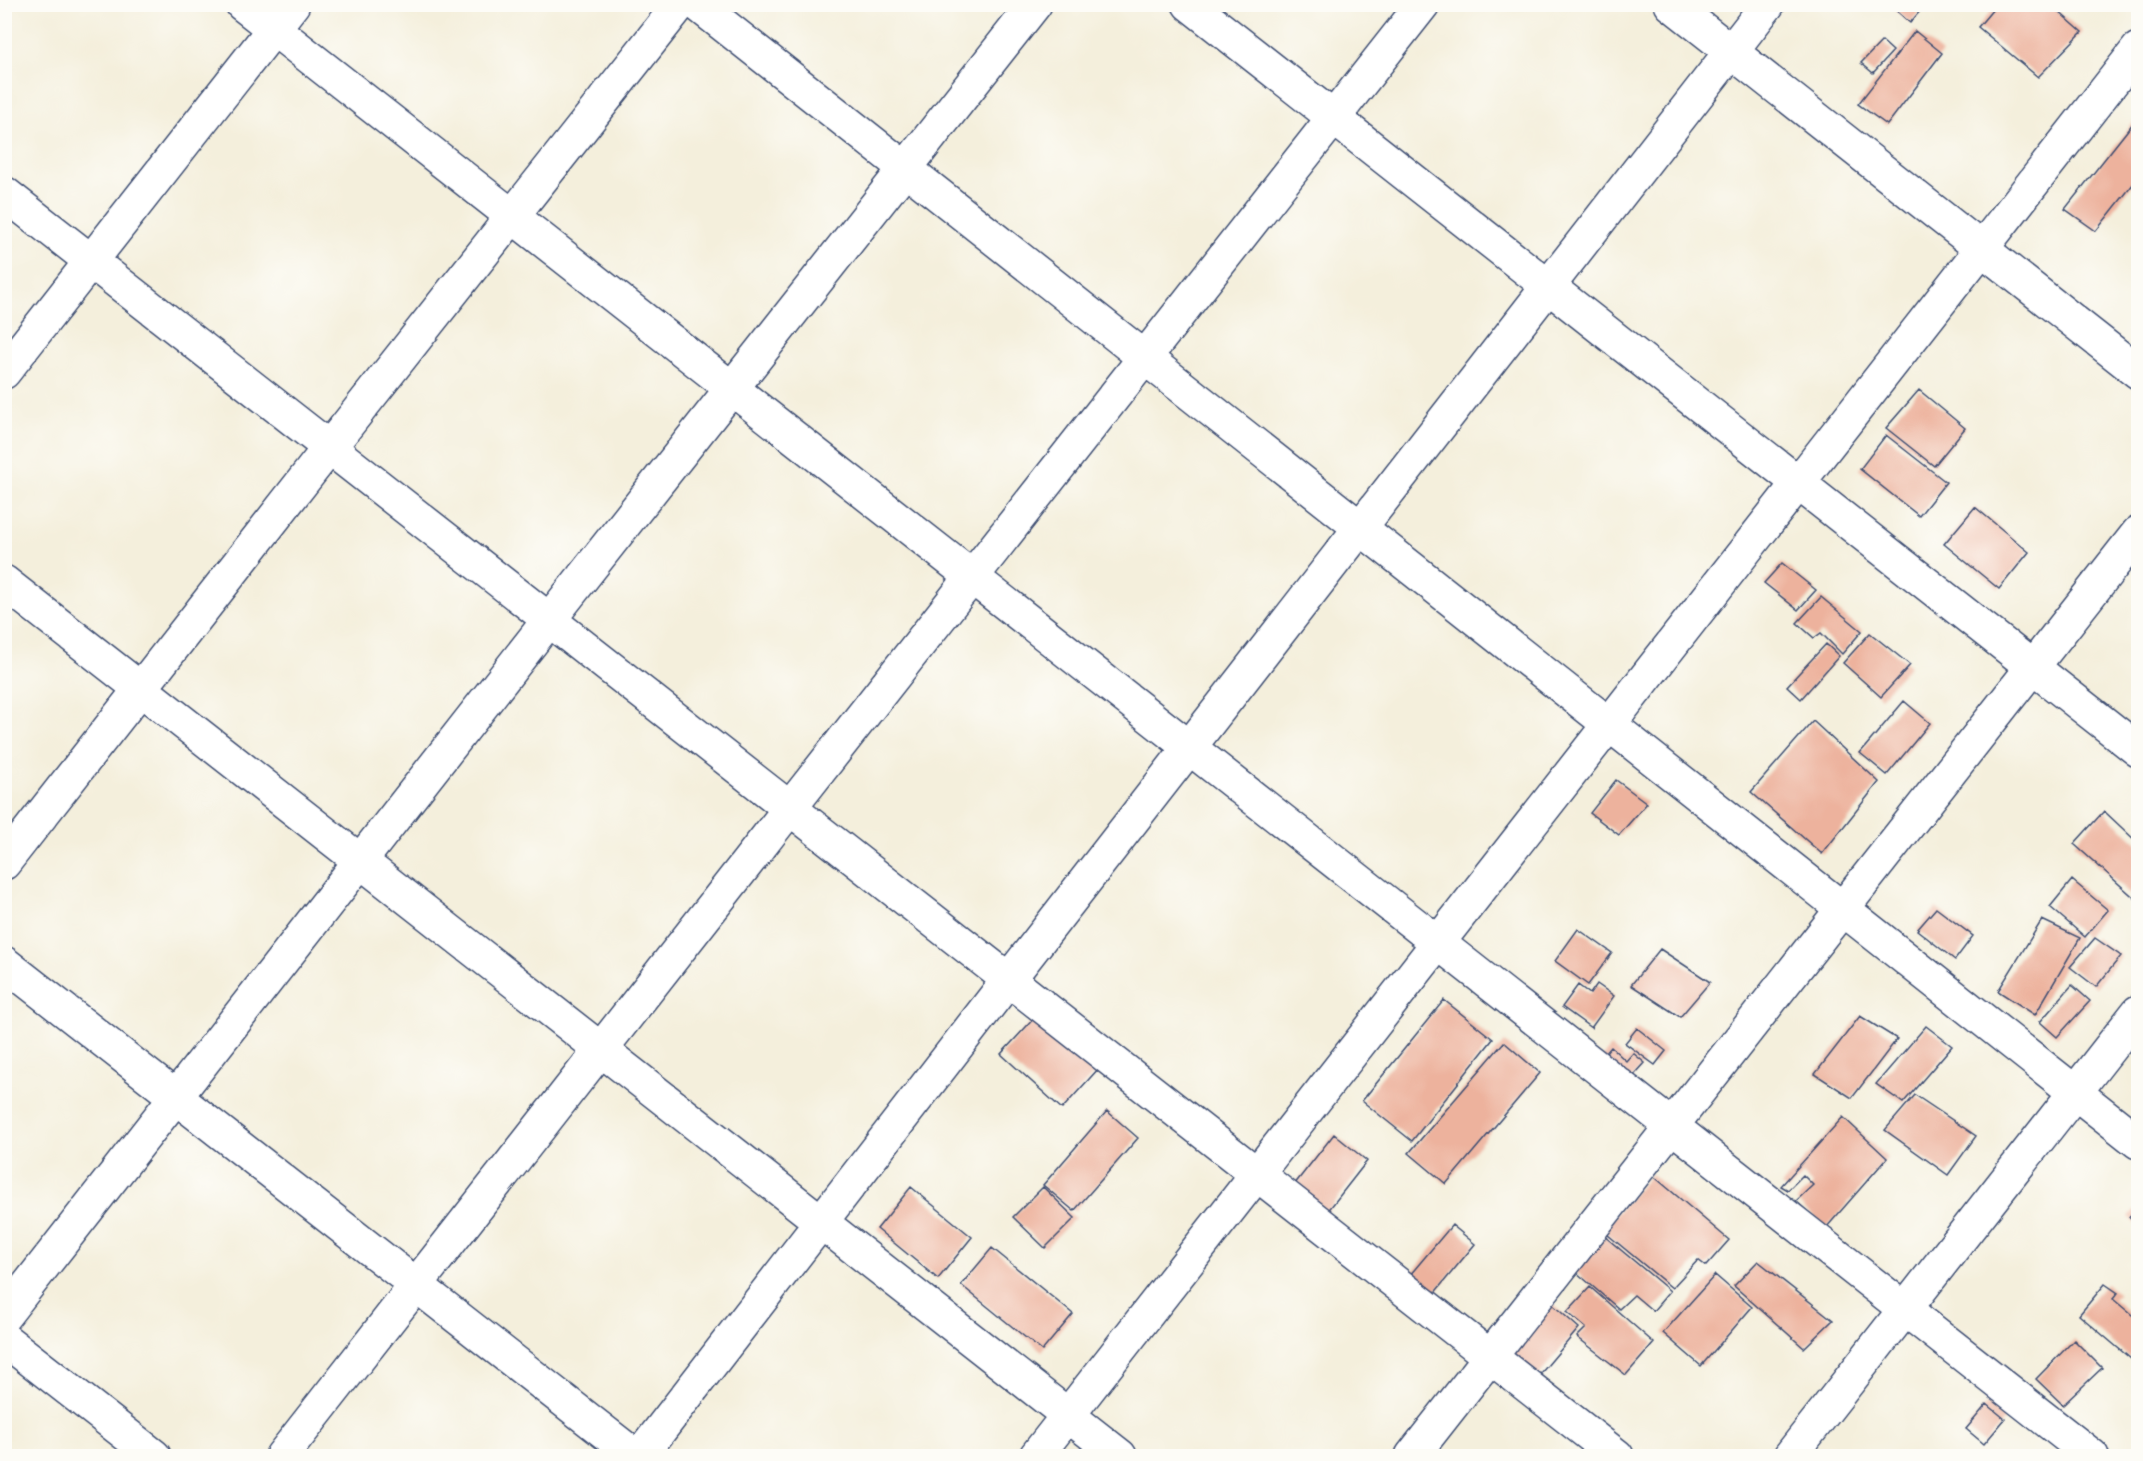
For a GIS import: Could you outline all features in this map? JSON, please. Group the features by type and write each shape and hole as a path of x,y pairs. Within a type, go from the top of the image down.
{"street":[{"path":"242,4 283,17 513,217 2092,1456"},
{"path":"4,863 680,4"},
{"path":"697,4 2139,1142"},
{"path":"4,1317 549,620 1035,4"},
{"path":"1189,4 2139,750"},
{"path":"282,1456 1423,4"},
{"path":"1671,4 2139,372"},
{"path":"640,1456 1768,4"},
{"path":"4,372 283,17"},
{"path":"1036,1456 2139,49"},
{"path":"4,193 1617,1456"},
{"path":"1412,1456 2139,533"},
{"path":"4,582 1120,1456"},
{"path":"4,963 635,1456"},
{"path":"1790,1456 2139,1012"},
{"path":"4,1339 154,1456"}],"building":[{"path":"1889,4 1926,4 1910,23"},
{"path":"1990,4 2050,4 2082,32 2038,77 1978,27 1994,8"},
{"path":"1915,31 1942,53 1887,125 1858,104"},
{"path":"1882,41 1893,51 1873,73 1861,63"},
{"path":"2138,117 2138,178 2096,231 2065,209"},
{"path":"1919,390 1965,428 1934,466 1886,428"},
{"path":"1886,435 1946,482 1919,516 1860,469"},
{"path":"1975,507 2029,552 1999,589 1944,544"},
{"path":"1782,563 1816,590 1798,610 1764,583"},
{"path":"1821,597 1862,631 1842,654 1821,633 1814,638 1797,623"},
{"path":"1870,633 1910,665 1881,697 1843,663"},
{"path":"1826,644 1839,656 1801,699 1787,686"},
{"path":"1904,701 1930,723 1887,775 1860,753"},
{"path":"1813,721 1879,782 1822,854 1751,792"},
{"path":"1616,780 1647,803 1619,835 1590,813"},
{"path":"2104,811 2138,843 2138,901 2074,844"},
{"path":"2072,880 2108,910 2085,937 2050,907"},
{"path":"1936,908 1973,936 1955,960 1917,930"},
{"path":"2042,920 2080,938 2035,1015 1998,991"},
{"path":"1578,929 1612,953 1588,985 1555,961"},
{"path":"2095,938 2121,956 2096,987 2070,967"},
{"path":"1660,949 1710,982 1680,1017 1631,985"},
{"path":"1597,984 1614,996 1591,1028 1562,1007 1578,985 1590,994"},
{"path":"2072,985 2090,1001 2057,1037 2040,1022"},
{"path":"1444,1000 1493,1039 1412,1141 1362,1101"},
{"path":"1038,1014 1099,1068 1062,1109 1001,1054"},
{"path":"1860,1016 1897,1039 1852,1098 1815,1074"},
{"path":"1926,1026 1952,1046 1903,1103 1876,1084"},
{"path":"1637,1028 1666,1051 1655,1065 1625,1043"},
{"path":"1504,1042 1540,1073 1446,1184 1409,1153"},
{"path":"1611,1047 1626,1061 1633,1053 1645,1063 1626,1084 1599,1061"},
{"path":"1915,1095 1976,1136 1948,1175 1885,1130"},
{"path":"1107,1111 1138,1138 1074,1211 1043,1185"},
{"path":"1843,1117 1887,1158 1826,1228 1796,1201 1813,1185 1803,1175 1788,1190 1781,1186"},
{"path":"1334,1134 1367,1161 1320,1221 1287,1194"},
{"path":"1651,1174 1729,1240 1706,1266 1698,1260 1672,1288 1602,1230"},
{"path":"911,1187 972,1237 938,1279 877,1229"},
{"path":"1043,1187 1075,1218 1045,1248 1013,1217"},
{"path":"2138,1207 2138,1227 2129,1217"},
{"path":"1452,1225 1475,1244 1423,1307 1399,1288"},
{"path":"1597,1230 1670,1291 1653,1311 1634,1295 1619,1309 1569,1266"},
{"path":"992,1248 1073,1314 1042,1351 961,1285"},
{"path":"1758,1261 1833,1320 1804,1348 1734,1286"},
{"path":"1715,1275 1752,1307 1701,1366 1663,1333"},
{"path":"2105,1284 2118,1293 2113,1299 2138,1320 2138,1350 2131,1359 2079,1315"},
{"path":"1590,1287 1654,1343 1626,1375 1577,1337 1586,1328 1567,1312"},
{"path":"1544,1297 1579,1328 1526,1391 1490,1361"},
{"path":"2074,1340 2102,1368 2063,1405 2036,1379"},
{"path":"1987,1404 2005,1419 1984,1444 1966,1429"}]}
